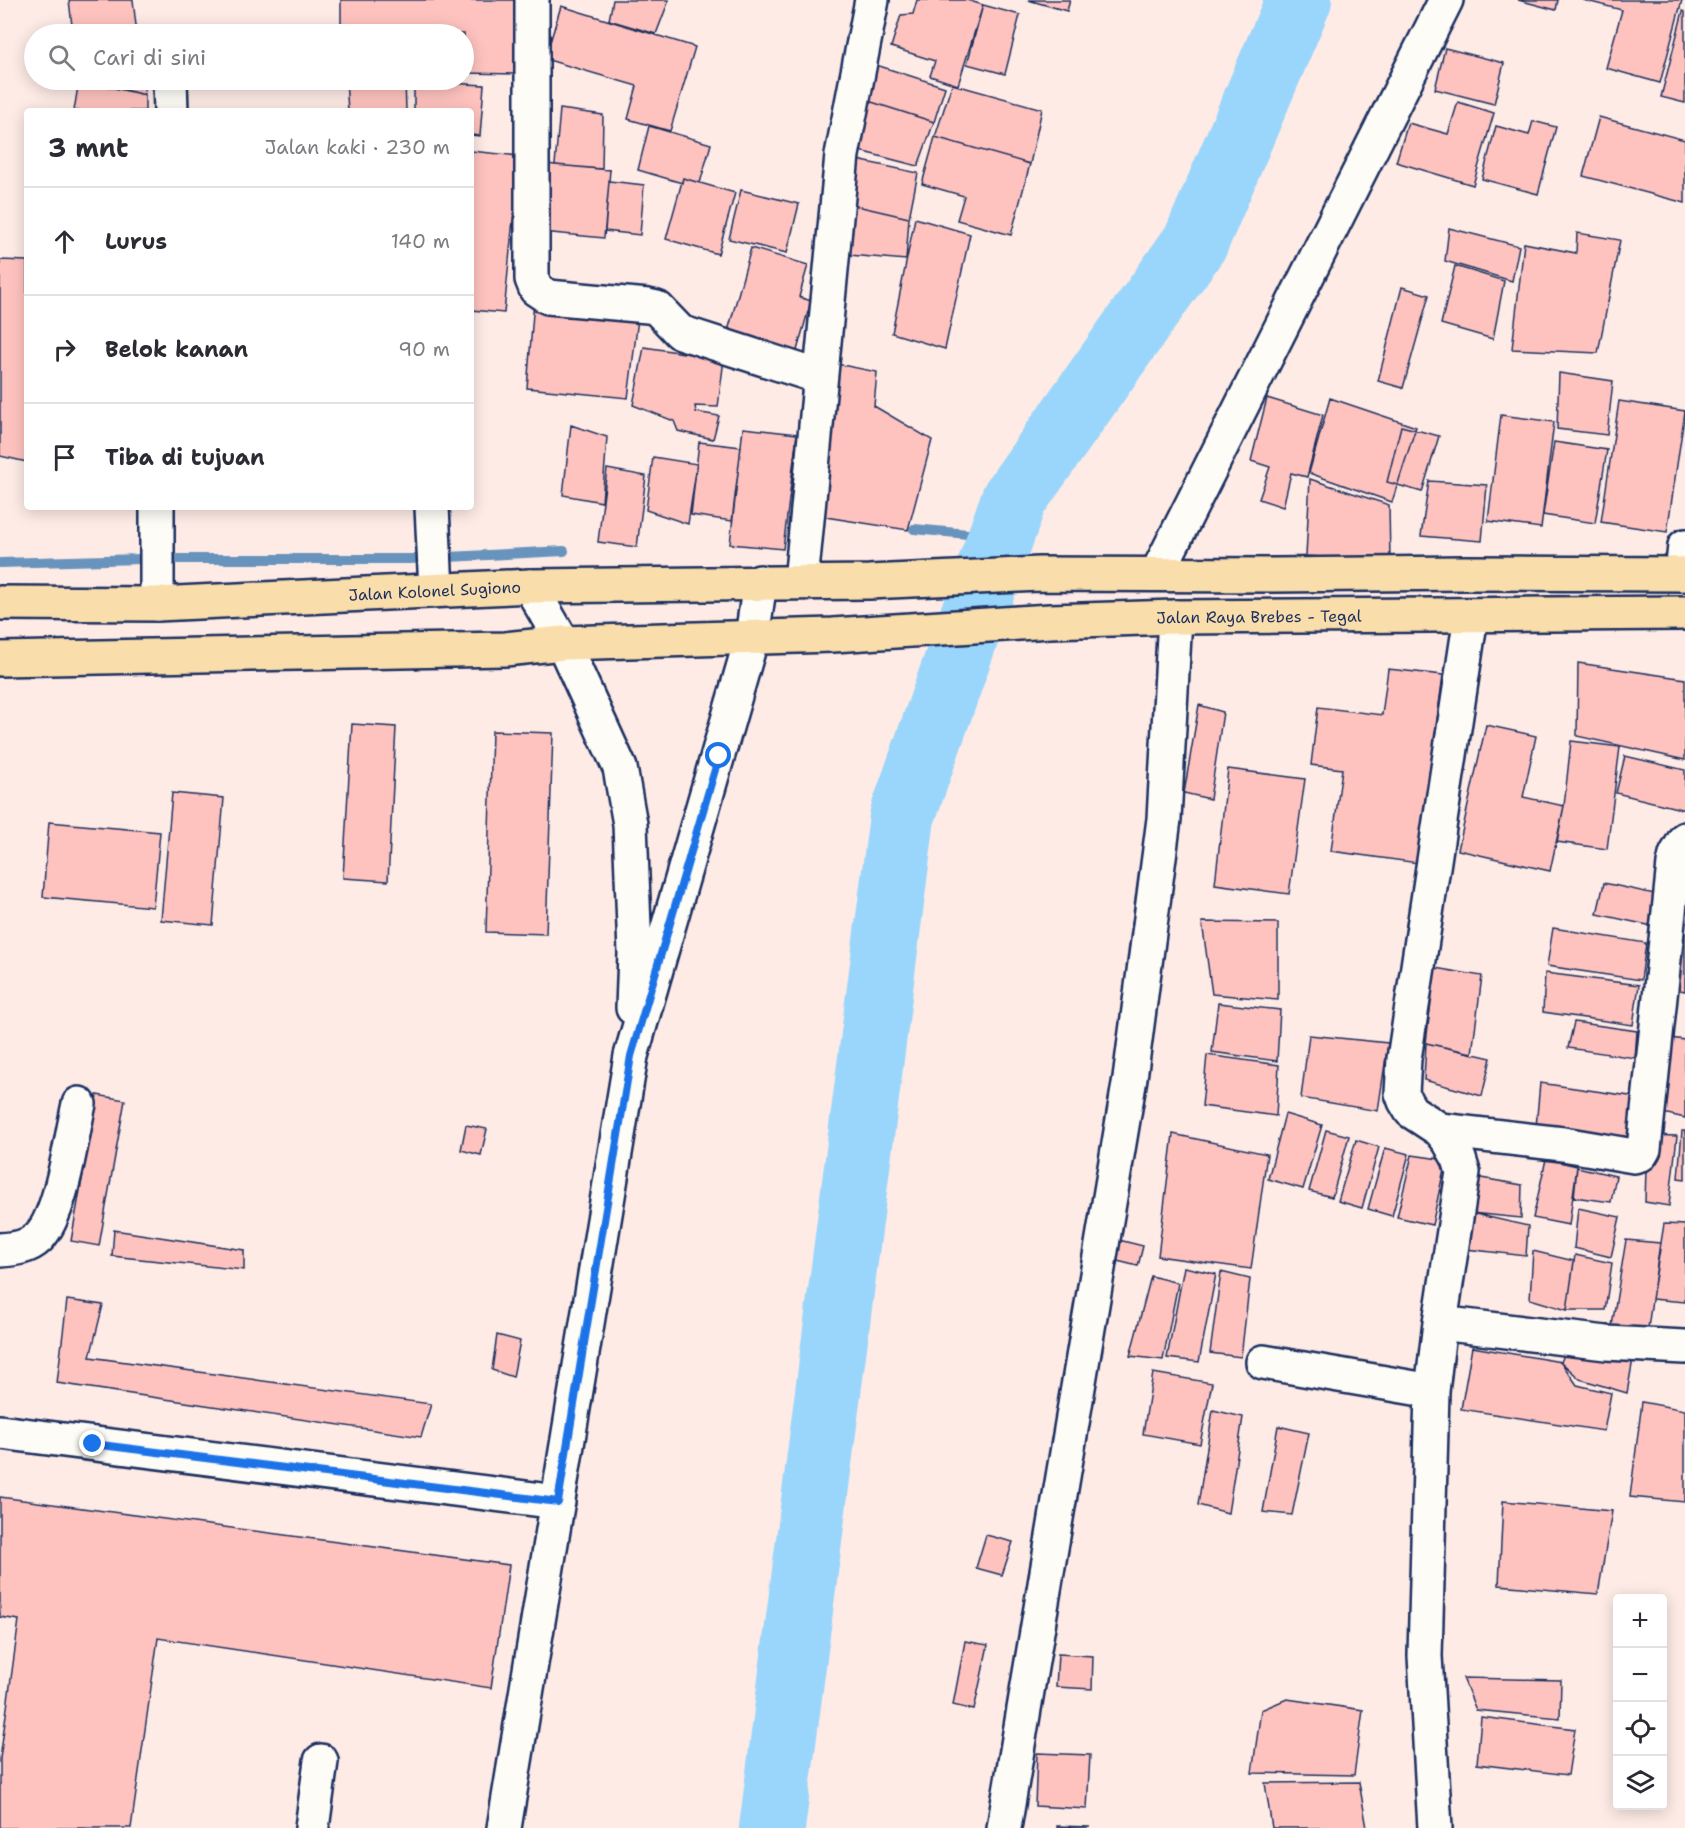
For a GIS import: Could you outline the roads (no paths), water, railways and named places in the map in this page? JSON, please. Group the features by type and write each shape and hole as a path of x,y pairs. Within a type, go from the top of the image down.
{"highway":[{"path":"1157,574 1464,573 1684,565"},
{"name":"Jalan Kolonel Sugiono","path":"0,603 157,590 436,581 530,586 869,582 1039,574 1157,574"},
{"name":"Jalan Raya Brebes - Tegal","path":"752,637 1050,621 1175,617 1685,613"},
{"path":"0,659 505,649 563,643 752,637"}],"street":[{"path":"532,0 532,279 536,289 548,297 657,308 680,332 820,377"},
{"path":"801,582 842,155 872,0"},
{"path":"1157,574 1446,0"},
{"path":"170,90 171,108"},
{"path":"432,515 436,581"},
{"path":"157,516 157,590"},
{"path":"504,1828 631,1056 752,637 760,582"},
{"path":"530,586 563,643 620,768 630,824 635,953 631,1056"},
{"path":"1435,1828 1425,1656 1432,1391 1462,1172 1454,1147 1440,1131 1411,1111 1402,1093 1404,1059 1471,616"},
{"path":"1004,1828 1130,1078 1164,819 1175,617"},
{"path":"1440,1131 1563,1144 1635,1156 1641,1154 1644,1149 1674,864 1685,838"},
{"path":"0,1250 20,1249 38,1238 55,1211 79,1104"},
{"path":"1440,1323 1606,1343 1685,1347"},
{"path":"1263,1362 1432,1391"},
{"path":"0,1432 558,1502"},
{"path":"312,1828 321,1761"}],"waterway":[{"path":"772,1828 902,817 1014,499 1196,241 1299,0"},
{"path":"914,529 1000,537"},
{"path":"0,563 141,559 410,559 564,551"}]}
